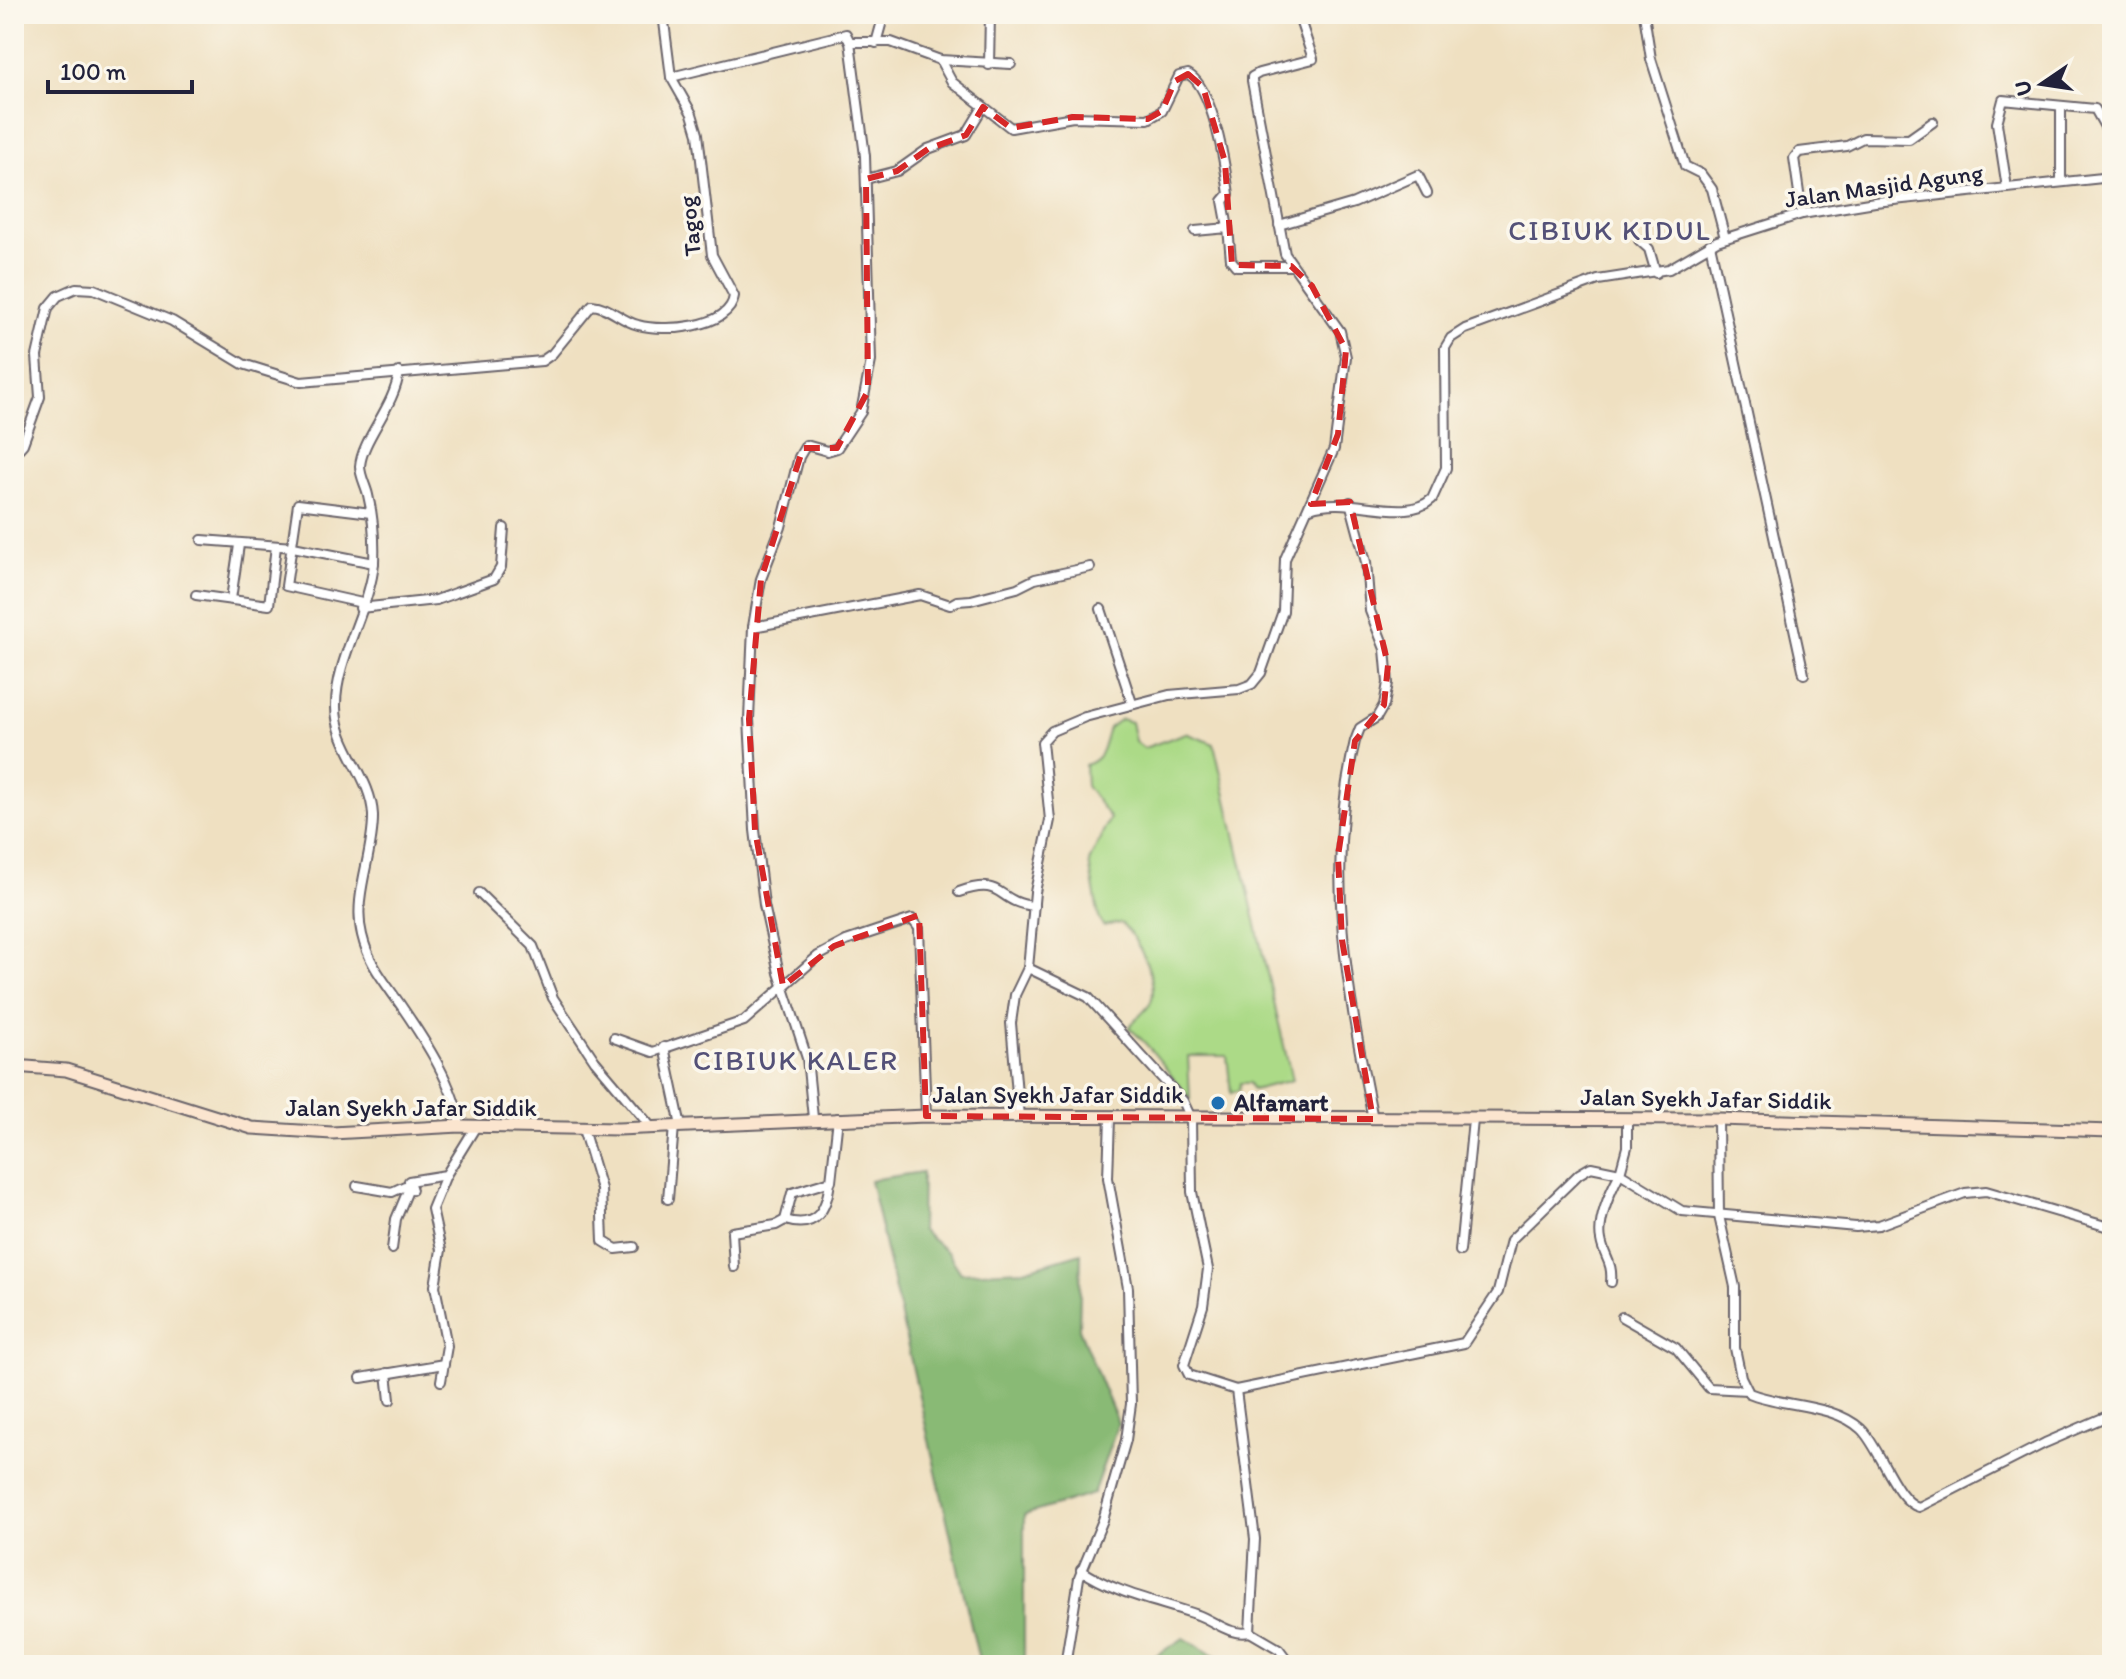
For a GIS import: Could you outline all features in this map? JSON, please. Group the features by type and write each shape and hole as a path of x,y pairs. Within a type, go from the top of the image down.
{"main road":[{"name":"Jalan Syekh Jafar Siddik","path":"14,1066 66,1070 267,1130 352,1133 460,1126 583,1129 926,1116 1718,1119 2112,1131"}],"street":[{"name":"Tagog","path":"399,372 542,361 552,354 592,305 601,306 636,325 660,327 706,322 731,306 732,291 712,255 709,209 696,123 671,77 663,14"},
{"path":"876,43 884,14"},
{"path":"989,65 990,14"},
{"path":"1019,1117 1011,1023 1015,995 1028,968 1034,906 1050,820 1042,742 1052,731 1132,703 1169,695 1239,689 1258,678 1283,611 1285,559 1310,508 1338,434 1346,350 1340,331 1312,286 1291,266 1279,225 1252,77 1313,59 1298,14"},
{"path":"1644,14 1648,50 1685,166 1701,174 1712,189 1725,238"},
{"path":"671,77 846,34 850,42 866,179 871,361 868,391 861,412 837,448 827,451 809,444 803,448 761,579 753,627 749,719 755,830 764,905 783,986 807,1058 813,1118"},
{"path":"850,42 891,42 940,60 1011,64"},
{"path":"940,60 952,82 1011,128 1073,117 1148,119 1162,111 1175,81 1188,74 1203,87 1225,162 1229,194 1223,201 1231,260 1236,266 1291,266"},
{"path":"2007,188 1997,123 2001,102 2019,100 2061,108 2097,110 2112,139"},
{"path":"866,179 897,171 928,149 966,135 983,107"},
{"path":"2061,108 2061,182"},
{"path":"1802,214 1794,158 1799,152 1847,146 1863,138 1909,139 1933,122"},
{"path":"1279,225 1354,203 1418,175 1427,193"},
{"name":"Jalan Masjid Agung","path":"1310,508 1350,502 1409,510 1427,504 1438,491 1446,468 1444,357 1451,338 1465,329 1585,284 1656,273 1674,267 1710,244 1802,214 2112,177"},
{"path":"1195,231 1228,228"},
{"path":"1639,240 1649,249 1656,273"},
{"path":"1710,244 1804,674"},
{"path":"14,454 23,444 40,397 37,356 48,308 58,296 76,288 94,289 172,321 243,364 294,381 319,382 399,372 396,390 360,467 371,513 374,563 336,705 344,743 371,802 372,827 360,909 361,932 378,978 410,1019 456,1102 460,1126"},
{"path":"1350,502 1366,562 1370,611 1388,665 1384,705 1377,717 1360,728 1355,741 1338,856 1342,940 1373,1119"},
{"path":"371,513 298,504 286,586 361,606 436,600 494,579 501,567 504,528"},
{"path":"202,540 293,547 374,563"},
{"path":"231,599 239,545"},
{"path":"196,595 269,605 276,546"},
{"path":"753,627 916,595 950,605 1017,588 1035,579 1090,567"},
{"path":"1101,609 1132,703"},
{"path":"959,892 986,884 999,889 1013,903 1034,906"},
{"path":"479,893 533,946 553,998 595,1061 651,1127"},
{"path":"614,1038 653,1052 748,1018 834,946 907,919 916,920 919,928 926,1116"},
{"path":"1028,968 1088,997 1183,1101 1191,1118 1192,1192 1208,1269 1203,1306 1184,1365 1189,1375 1236,1390 1464,1343 1496,1295 1507,1248 1514,1236 1584,1169 1596,1166 1620,1173 1682,1211 1719,1216 1867,1227 1965,1193 1986,1191 2112,1228"},
{"path":"664,1047 678,1126 668,1199"},
{"path":"1065,1665 1081,1570 1103,1520 1126,1440 1131,1404 1128,1288 1108,1178 1110,1117"},
{"path":"734,1267 732,1232 774,1226 785,1220 807,1221 827,1206 838,1118"},
{"path":"1611,1282 1611,1259 1600,1237 1627,1147 1627,1119"},
{"path":"1718,1119 1719,1216 1735,1287 1735,1348 1747,1390"},
{"path":"1460,1251 1473,1120"},
{"path":"441,1381 447,1343 434,1280 441,1250 432,1209 446,1175 475,1128"},
{"path":"583,1129 602,1198 603,1241 616,1249 634,1247"},
{"path":"357,1186 392,1192 400,1187 412,1190 409,1181 446,1175"},
{"path":"785,1220 792,1193 831,1181"},
{"path":"392,1249 396,1219 409,1188"},
{"path":"1622,1317 1667,1340 1709,1388 1747,1390 1852,1422 1869,1438 1902,1494 1919,1507 2045,1443 2112,1414"},
{"path":"361,1378 444,1364"},
{"path":"387,1373 390,1400"},
{"path":"1236,1390 1255,1539 1250,1632"},
{"path":"1081,1570 1112,1587 1203,1617 1230,1631 1250,1632 1279,1649 1291,1665"}],"highlighted area":[{"path":"1188,74 1203,87 1225,162 1232,265 1291,266 1312,286 1346,350 1338,434 1311,504 1350,502 1388,665 1384,705 1355,741 1338,856 1342,940 1373,1119 926,1116 919,915 834,946 783,986 755,830 749,719 761,579 803,448 837,448 868,391 866,179 897,171 928,149 966,135 983,107 1011,128 1073,117 1148,119 1162,111 1175,81"}],"green space":[{"path":"1121,719 1131,722 1135,741 1144,748 1186,733 1214,744 1292,1080 1253,1090 1249,1083 1240,1083 1239,1090 1231,1093 1227,1056 1188,1056 1190,1099 1153,1052 1129,1028 1150,1004 1152,984 1146,961 1127,930 1121,923 1103,926 1099,918 1089,862 1110,818 1086,786 1085,765 1100,755 1109,728"},
{"path":"922,1172 921,1230 948,1253 961,1273 1024,1270 1081,1253 1079,1329 1118,1423 1093,1494 1024,1515 1024,1665 980,1665 870,1180"},
{"path":"1184,1638 1230,1665 1141,1665"}],"place":[{"name":"Alfamart","path":"1218,1103"}],"district":[{"name":"CIBIUK KIDUL","path":"1610,230"},
{"name":"CIBIUK KALER","path":"796,1060"}]}
